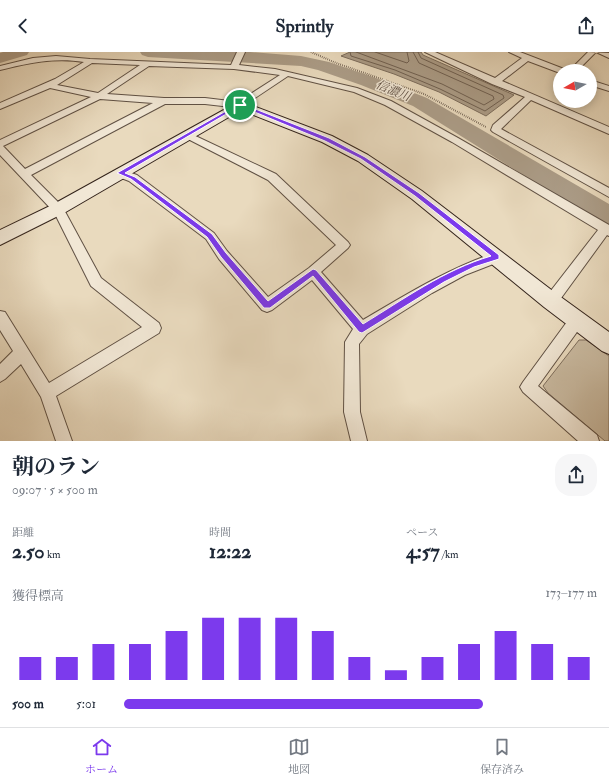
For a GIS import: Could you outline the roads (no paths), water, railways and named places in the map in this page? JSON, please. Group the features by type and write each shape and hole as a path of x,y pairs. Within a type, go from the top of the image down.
{"street":[{"path":"236,65 241,52"},
{"path":"429,52 609,131"},
{"path":"513,52 553,68"},
{"path":"580,64 592,52"},
{"path":"599,52 609,56"},
{"path":"0,68 43,58 81,59 90,62 236,65 286,74 357,90 388,103 455,140 607,230 551,300"},
{"path":"495,82 527,58"},
{"path":"0,106 48,85 90,62"},
{"path":"0,144 99,96 147,64"},
{"path":"0,238 58,209 240,105 286,74"},
{"path":"48,85 99,96 164,101 204,101 240,105 327,139 363,158 417,194 609,344"},
{"path":"597,85 609,90"},
{"path":"530,97 496,128 496,130 609,193"},
{"path":"24,174 164,101"},
{"path":"120,173 133,178 210,236 223,255 267,306 313,272 344,245 272,177 187,135"},
{"path":"0,149 58,209 96,282 154,328 47,393"},
{"path":"359,441 352,412 352,342 362,329 441,280 473,265 497,257"},
{"path":"313,272 362,329"},
{"path":"0,317 47,393 64,441"},
{"path":"577,320 528,387 591,441"},
{"path":"0,374 22,353"}],"water":[{"path":"350,52 421,52 423,55 514,95 486,116 439,92 394,74 341,56"}],"waterway":[{"name":"信濃川","path":"0,58 21,52"},
{"name":"信濃川","path":"148,52 301,61 323,66 367,81 420,102 609,216"}]}
